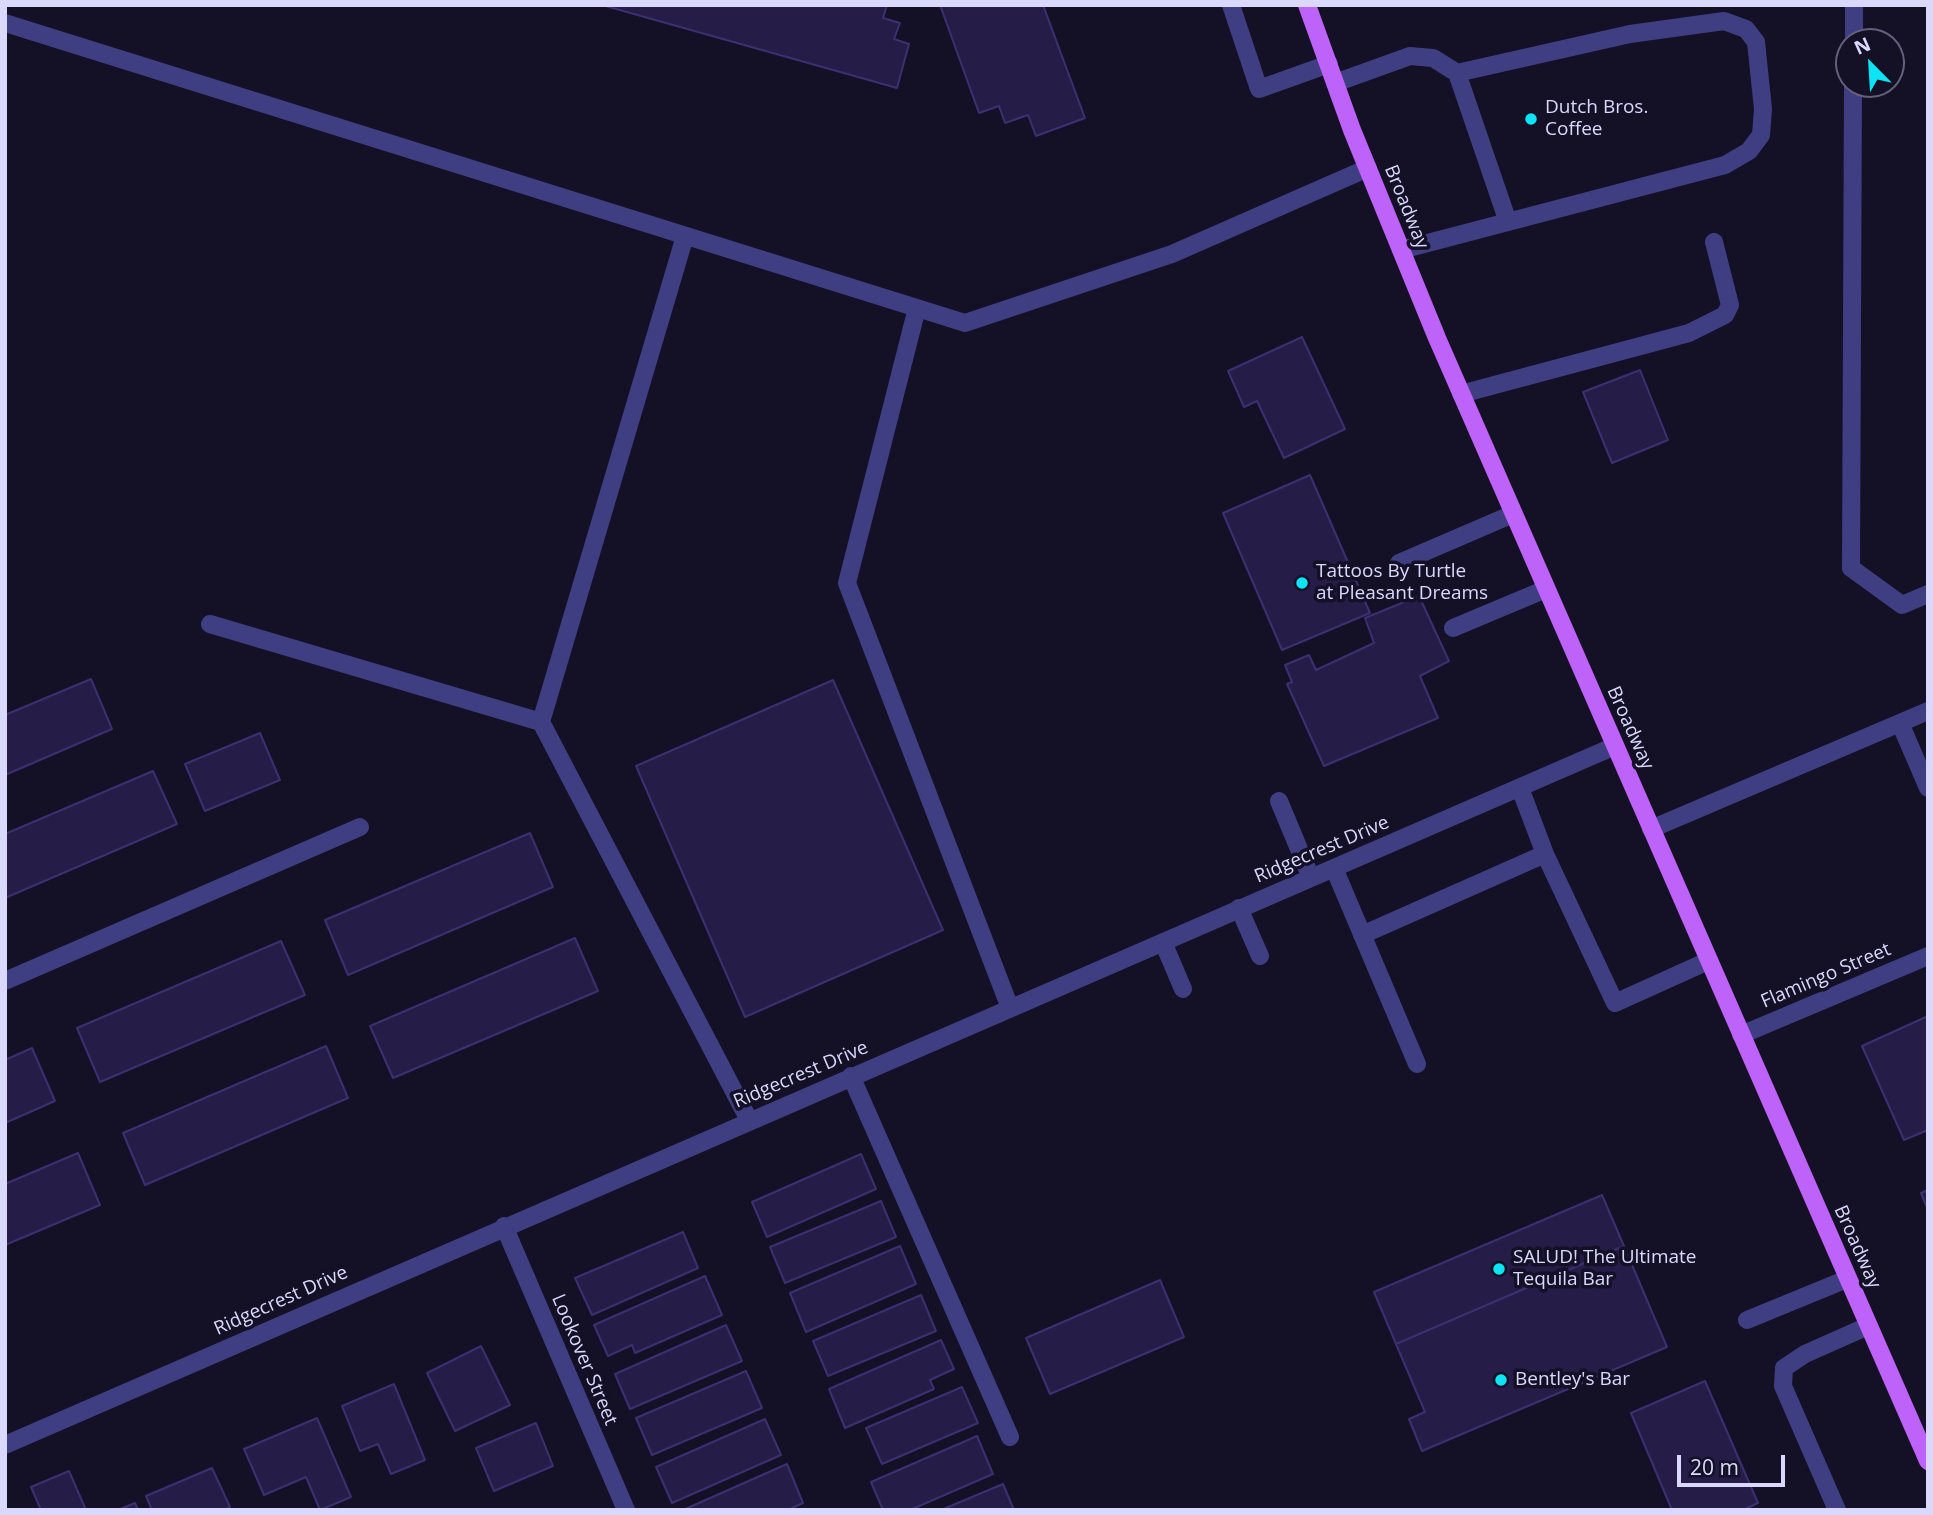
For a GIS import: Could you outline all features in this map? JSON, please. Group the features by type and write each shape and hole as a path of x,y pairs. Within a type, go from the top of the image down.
{"main road":[{"name":"Broadway","path":"1307,5 1368,168 1461,394 1928,1461"}],"street":[{"path":"1231,5 1259,89 1329,64"},
{"path":"1854,5 1854,28"},
{"path":"1401,250 1725,165 1749,151 1761,135 1763,109 1756,42 1746,29 1724,21 1630,34 1457,73"},
{"path":"5,23 965,323 1172,254 1368,168"},
{"path":"1335,83 1410,55 1433,58 1457,73 1508,222"},
{"path":"1853,98 1851,568 1902,605 1928,594"},
{"path":"685,236 541,722 749,1120"},
{"path":"1461,394 1689,333 1725,315 1730,305 1714,242"},
{"path":"917,308 847,583 1010,1008"},
{"path":"1399,563 1513,514"},
{"path":"1453,628 1546,589"},
{"path":"210,625 541,722"},
{"path":"1651,829 1928,711"},
{"path":"1900,723 1928,788"},
{"name":"Ridgecrest Drive","path":"5,1445 504,1226 1615,746"},
{"path":"1520,788 1545,854 1615,1003 1708,961"},
{"path":"1279,801 1311,878"},
{"path":"5,981 360,827"},
{"path":"1362,935 1545,854"},
{"path":"1334,868 1417,1064"},
{"path":"1239,908 1260,956"},
{"path":"1163,942 1183,989"},
{"name":"Flamingo Street","path":"1741,1035 1928,956"},
{"path":"851,1076 1010,1437"},
{"name":"Lookover Street","path":"504,1226 626,1510"},
{"path":"1747,1320 1847,1279"},
{"path":"1837,1510 1783,1386 1784,1368 1805,1354 1868,1326"}],"building":[{"path":"602,5 887,5 883,18 900,23 894,39 909,44 897,88"},
{"path":"940,5 1043,5 1085,118 1036,136 1028,115 1005,123 999,106 979,113"},
{"path":"1302,337 1345,429 1284,458 1257,401 1244,407 1228,371"},
{"path":"1640,370 1668,440 1612,463 1583,392"},
{"path":"1310,475 1370,613 1282,650 1223,513"},
{"path":"1419,596 1449,661 1420,676 1438,718 1324,766 1287,684 1292,682 1285,665 1309,655 1316,670 1374,643 1365,618"},
{"path":"91,679 112,729 5,775 5,715"},
{"path":"833,680 943,930 745,1017 636,766"},
{"path":"260,733 280,780 205,811 185,764"},
{"path":"153,771 177,824 5,898 5,834"},
{"path":"530,833 553,887 348,975 325,920"},
{"path":"575,938 598,991 393,1078 370,1026"},
{"path":"281,941 305,995 100,1082 77,1028"},
{"path":"1928,1016 1928,1130 1904,1140 1862,1046"},
{"path":"326,1046 348,1098 145,1185 123,1133"},
{"path":"32,1048 55,1101 5,1123 5,1060"},
{"path":"78,1153 100,1205 5,1245 5,1184"},
{"path":"861,1154 876,1189 767,1237 752,1202"},
{"path":"1928,1190 1928,1210 1921,1193"},
{"name":"SALUD! The Ultimate Tequila Bar","path":"1602,1195 1624,1246 1396,1344 1374,1292"},
{"path":"881,1201 896,1237 785,1283 770,1247"},
{"path":"683,1232 698,1268 592,1315 575,1278"},
{"path":"900,1246 916,1284 806,1332 790,1293"},
{"name":"Bentley's Bar","path":"1624,1246 1667,1347 1422,1451 1409,1419 1425,1412 1396,1344"},
{"path":"705,1276 722,1315 635,1353 632,1345 608,1356 594,1325"},
{"path":"1160,1280 1184,1337 1050,1394 1026,1338"},
{"path":"921,1295 936,1331 828,1376 813,1341"},
{"path":"726,1325 742,1361 630,1409 615,1374"},
{"path":"941,1340 954,1369 930,1380 934,1389 845,1428 829,1389"},
{"path":"481,1346 510,1405 455,1431 427,1373"},
{"path":"746,1371 762,1408 652,1455 636,1418"},
{"path":"1705,1381 1758,1503 1743,1510 1672,1510 1631,1413"},
{"path":"394,1384 425,1460 391,1474 378,1444 360,1451 342,1406"},
{"path":"962,1387 978,1423 882,1464 866,1428"},
{"path":"317,1418 351,1497 320,1510 306,1477 264,1495 244,1449"},
{"path":"765,1419 781,1455 672,1503 656,1467"},
{"path":"536,1423 553,1466 494,1491 476,1448"},
{"path":"977,1436 993,1474 910,1510 883,1510 871,1482"},
{"path":"787,1464 803,1503 788,1510 683,1510"},
{"path":"212,1468 230,1507 224,1510 152,1510 146,1496"},
{"path":"69,1471 86,1510 41,1510 31,1487"},
{"path":"1003,1484 1014,1510 941,1510"},
{"path":"135,1503 138,1510 118,1510"}],"place":[{"name":"Dutch Bros. Coffee","path":"1531,119"},
{"name":"Tattoos By Turtle at Pleasant Dreams","path":"1302,583"},
{"name":"SALUD! The Ultimate Tequila Bar","path":"1499,1269"},
{"name":"Bentley's Bar","path":"1501,1380"}]}
